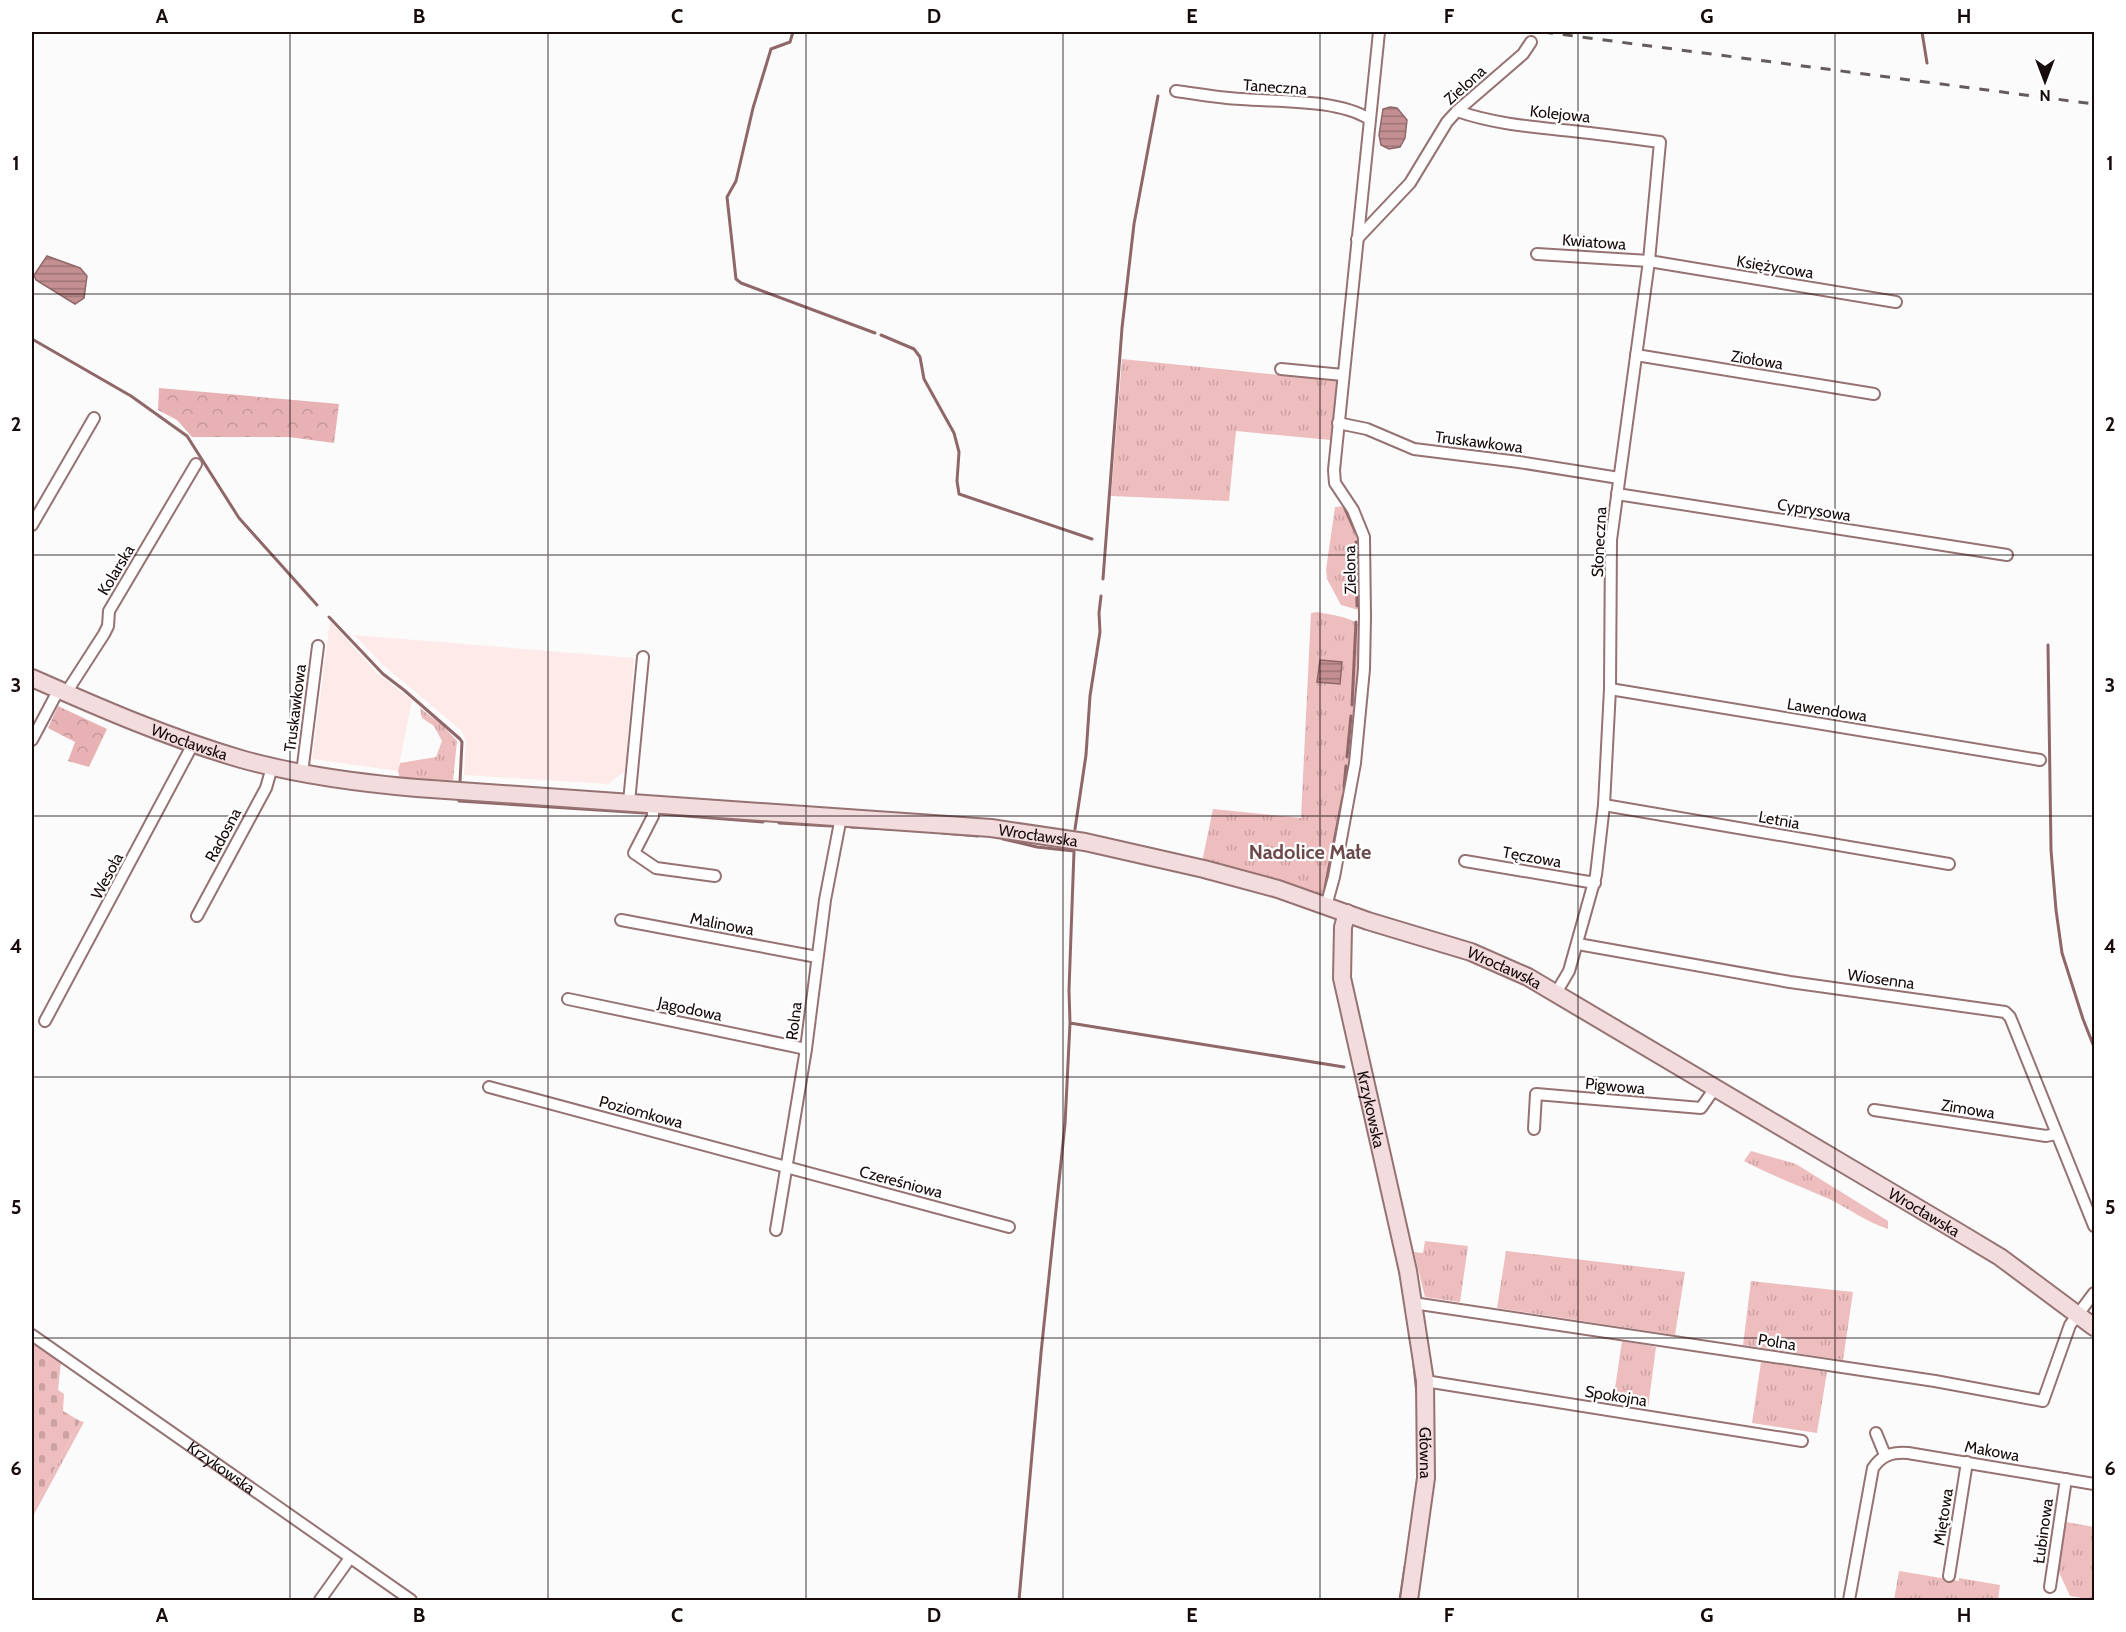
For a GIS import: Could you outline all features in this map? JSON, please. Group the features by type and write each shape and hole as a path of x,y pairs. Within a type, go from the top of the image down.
{"street":[{"name":"Zielona","path":"1326,906 1334,877 1355,763 1364,669 1364,537 1353,510 1335,483 1334,458 1380,32"},
{"name":"Zielona","path":"1357,239 1410,183 1457,111 1523,54 1531,42"},
{"name":"Taneczna","path":"1176,92 1316,105 1358,112 1369,119"},
{"name":"Kolejowa","path":"1457,111 1474,117 1524,126 1660,142"},
{"name":"Słoneczna","path":"1578,944 1595,883 1604,806 1610,689 1611,540 1649,261 1660,142"},
{"name":"Kwiatowa","path":"1537,254 1649,261"},
{"name":"Księżycowa","path":"1649,261 1896,302"},
{"name":"Ziołowa","path":"1636,355 1874,394"},
{"path":"1281,369 1343,375"},
{"path":"32,525 94,418"},
{"name":"Truskawkowa","path":"1338,423 1367,429 1414,449 1519,462 1619,478"},
{"name":"Kolarska","path":"32,740 62,691 104,634 108,626 109,611 196,464"},
{"name":"Cyprysowa","path":"1617,494 2007,555"},
{"name":"Truskawkowa","path":"302,773 318,646"},
{"path":"629,802 643,657"},
{"name":"Wrocławska","path":"32,678 116,715 193,744 272,767 353,782 957,824 1062,838 1204,869 1278,890 1496,962 1556,993 1990,1251 2094,1327"},
{"name":"Lawendowa","path":"1610,689 2040,760"},
{"name":"Wesoła","path":"45,1022 193,744"},
{"name":"Radosna","path":"197,916 266,788 272,767"},
{"path":"653,804 652,816 634,853 657,868 716,876"},
{"name":"Letnia","path":"1604,806 1949,864"},
{"name":"Rolna","path":"776,1230 806,1049 837,816"},
{"name":"Tęczowa","path":"1465,861 1595,883"},
{"name":"Krzykowska","path":"1347,913 1343,927 1342,978 1408,1271 1413,1303"},
{"name":"Malinowa","path":"621,920 817,957"},
{"path":"1556,993 1569,971 1578,944"},
{"name":"Wiosenna","path":"1578,944 1790,982 2005,1012 2010,1017 2094,1226"},
{"name":"Jagodowa","path":"568,999 806,1049"},
{"name":"Poziomkowa","path":"489,1087 786,1166"},
{"name":"Pigwowa","path":"1534,1129 1536,1094 1701,1108 1715,1088"},
{"name":"Zimowa","path":"1874,1110 2046,1136 2056,1134"},
{"name":"Czereśniowa","path":"786,1166 1009,1227"},
{"path":"2078,1314 2094,1294"},
{"name":"Polna","path":"1413,1303 1935,1381 2043,1401 2070,1325 2078,1314"},
{"name":"Główna","path":"1409,1600 1426,1478 1425,1381 1413,1303"},
{"name":"Krzykowska","path":"32,1335 411,1600"},
{"name":"Spokojna","path":"1425,1381 1802,1441"},
{"path":"1849,1600 1873,1468 1885,1455 1876,1433"},
{"name":"Makowa","path":"1885,1455 1896,1452 1908,1453 2094,1484"},
{"name":"Miętowa","path":"1948,1576 1967,1462"},
{"name":"Łubinowa","path":"2050,1587 2066,1479"},
{"path":"320,1600 350,1558"}],"shaded area":[{"path":"1397,108 1407,120 1405,138 1400,147 1389,149 1381,145 1379,135 1383,109"},
{"path":"47,256 80,268 87,276 84,298 75,304 36,280 34,275"},
{"path":"330,621 377,673 412,700 398,771 312,759"},
{"path":"354,635 634,658 625,771 608,784 464,775 466,741 462,731 382,664"},
{"path":"1320,660 1342,662 1340,684 1317,682"}],"green space":[{"path":"1122,359 1338,381 1331,440 1236,431 1229,501 1111,496"},
{"path":"159,388 339,404 334,443 289,437 192,437 177,420 158,410"},
{"path":"1345,506 1358,530 1359,610 1341,605 1327,579 1326,570 1335,507"},
{"path":"1317,612 1345,618 1360,626 1355,714 1345,795 1328,885 1321,896 1202,862 1213,809 1301,818 1311,613"},
{"path":"58,706 107,729 89,767 68,761 75,742 48,728"},
{"path":"420,708 443,726 457,741 453,780 400,779 398,771 400,763 436,757 442,741 434,726 422,718"},
{"path":"1751,1151 1796,1164 1888,1221 1888,1229 1872,1223 1829,1199 1744,1161"},
{"path":"1425,1241 1468,1246 1460,1302 1425,1297 1414,1252 1423,1253"},
{"path":"1506,1251 1685,1272 1675,1335 1497,1308"},
{"path":"1751,1281 1853,1292 1843,1360 1743,1345"},
{"path":"1622,1341 1656,1347 1648,1408 1613,1402"},
{"path":"32,1342 61,1362 58,1390 64,1394 63,1411 80,1421 32,1511"},
{"path":"1761,1362 1827,1372 1817,1433 1752,1423"},
{"path":"80,1421 84,1422 32,1518 32,1511"},
{"path":"2066,1522 2094,1527 2094,1600 2070,1596 2058,1570"},
{"path":"1899,1571 2000,1585 1998,1600 1894,1600"}],"waterway":[{"path":"793,32 790,42 771,49 753,108 736,181 727,197 736,279 741,283 875,333"},
{"path":"1922,32 1927,63"},
{"path":"1103,579 1122,328 1134,224 1158,96"},
{"path":"881,335 914,349 920,357 924,379 954,433 959,452 957,481 959,494 1092,539"},
{"path":"32,339 131,396 187,436 239,518 317,605"},
{"path":"1345,509 1355,531"},
{"path":"1356,542 1357,606"},
{"path":"1075,829 1086,755 1090,696 1100,632 1101,596"},
{"path":"329,617 383,674 460,739 462,742 460,782"},
{"path":"1352,705 1356,622"},
{"path":"2048,645 2051,850 2056,910 2062,953 2094,1047"},
{"path":"1347,757 1351,716"},
{"path":"1344,787 1346,766"},
{"path":"1325,888 1343,796"},
{"path":"459,801 645,813"},
{"path":"661,814 763,822"},
{"path":"779,823 831,826"},
{"path":"851,827 891,829"},
{"path":"943,833 978,836"},
{"path":"1003,839 1037,847 1074,851 1065,1124 1041,1353 1019,1600"},
{"path":"1070,1023 1344,1067"},
{"path":"1398,1264 1401,1278"},
{"path":"1414,1365 1417,1394"},
{"path":"1400,1600 1405,1567"}],"railway":[{"path":"1543,32 2094,104"}],"district":[{"name":"Nadolice Małe","path":"1310,852"}]}
